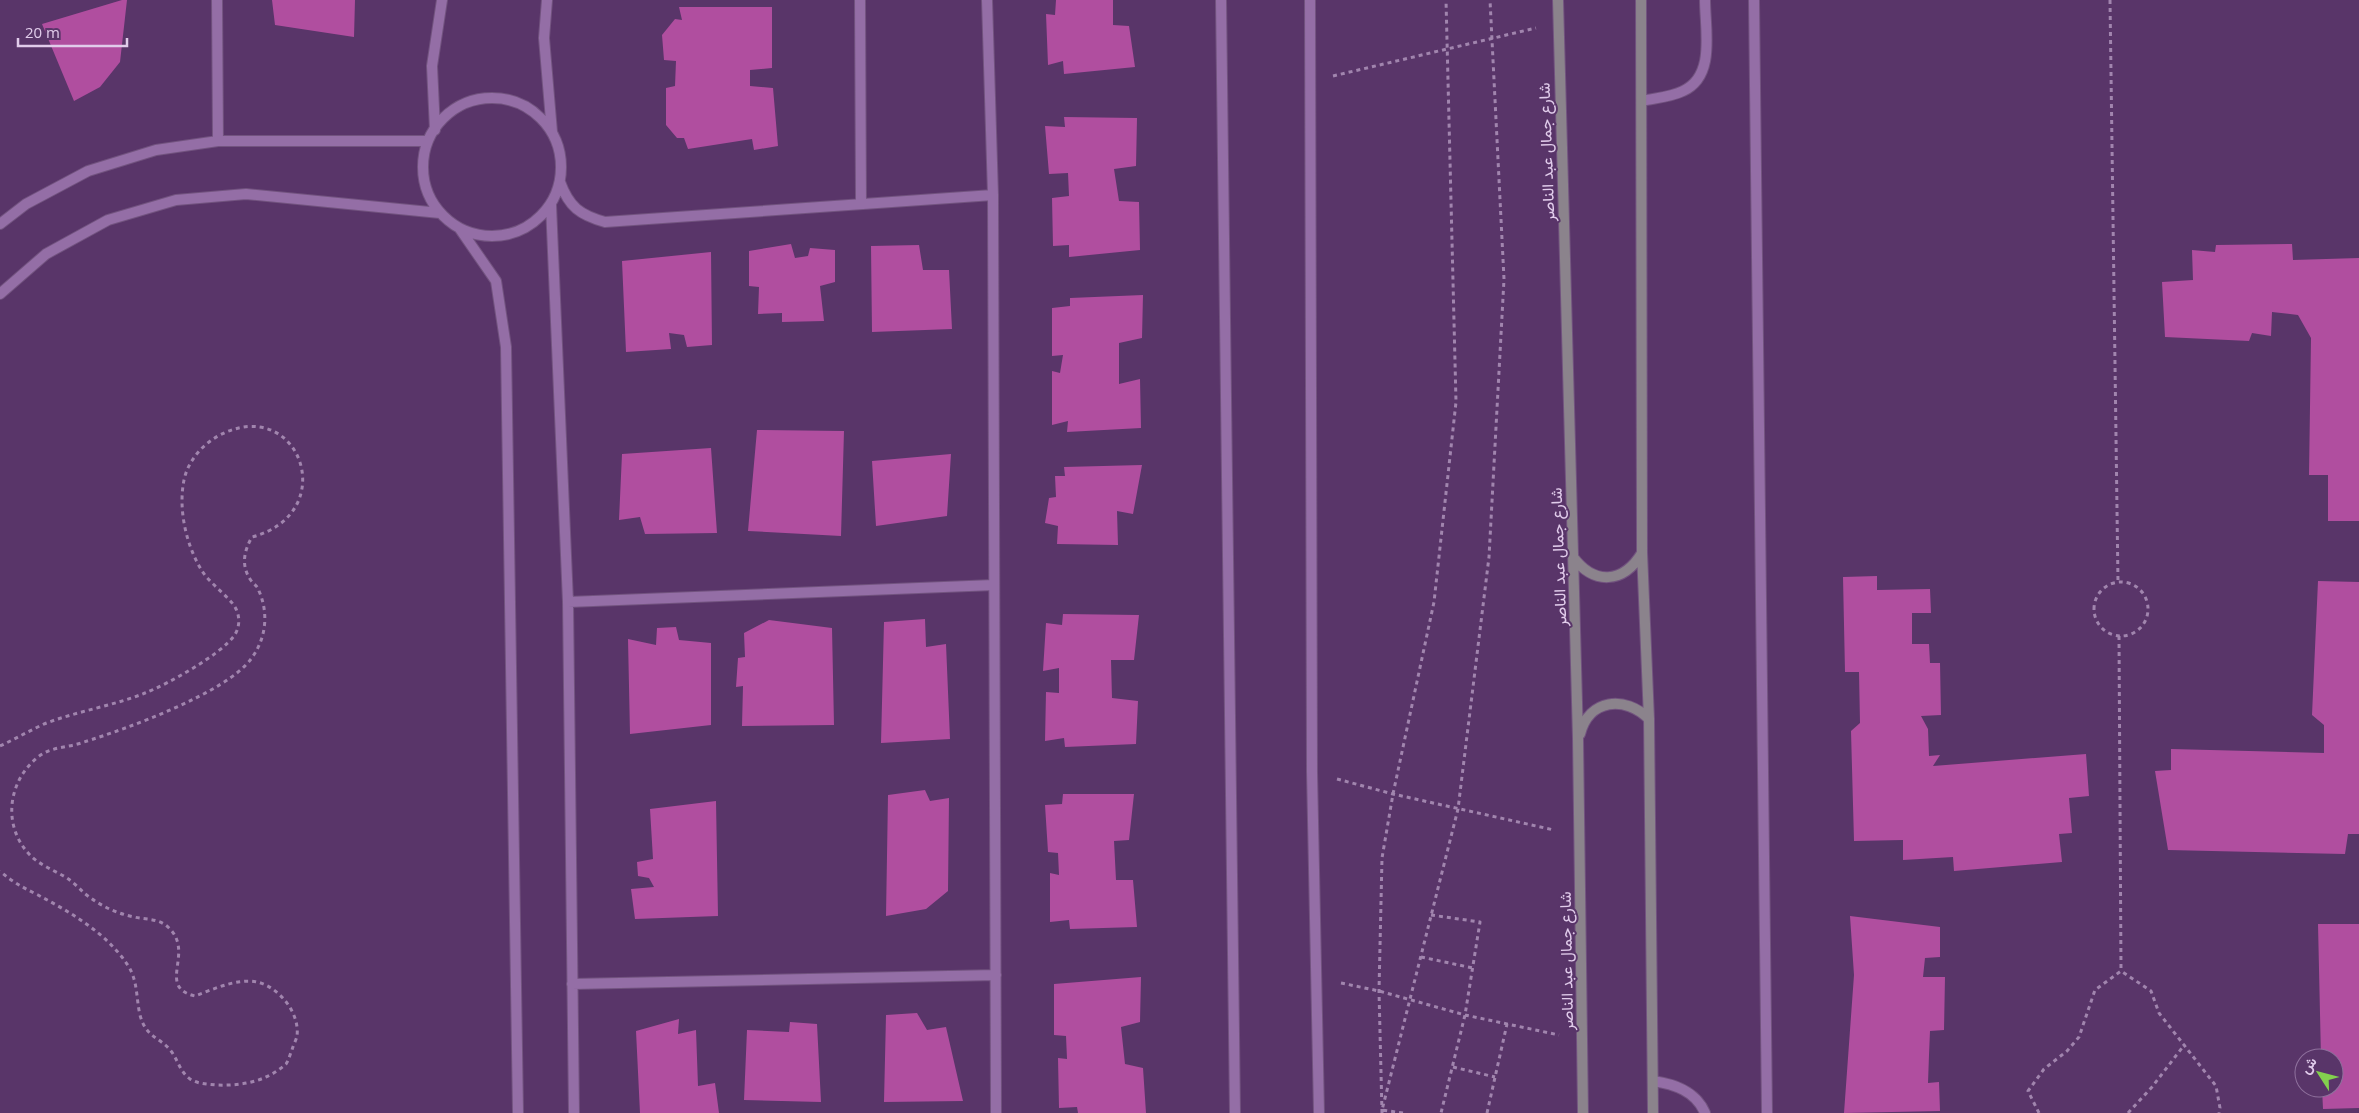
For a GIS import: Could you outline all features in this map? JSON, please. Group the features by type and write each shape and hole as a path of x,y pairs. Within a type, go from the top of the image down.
{"main road":[{"name":"شارع جمال عبد الناصر","path":"1558,0 1557,23 1578,739 1582,1113"},
{"path":"1641,0 1642,552 1649,719 1653,1113"},
{"path":"1573,557 1580,567 1590,574 1602,577 1615,576 1627,571 1636,563 1642,552"},
{"path":"1578,739 1582,726 1589,715 1600,707 1613,703 1627,704 1639,710 1649,719"}],"street":[{"path":"217,0 218,141"},
{"path":"435,130 432,66 442,0"},
{"path":"460,229 485,236 510,234 533,223 551,205 560,182 561,156 552,132 544,38 547,0"},
{"path":"860,0 861,204"},
{"path":"987,0 992,195 996,1113"},
{"path":"1221,0 1235,1113"},
{"path":"1310,0 1312,772 1319,1113"},
{"path":"1642,101 1681,92 1697,82 1703,72 1706,61 1705,0"},
{"path":"1754,0 1767,1113"},
{"path":"518,1113 506,347 496,281 460,229 440,213 427,192 423,166 428,141 442,120 462,105 488,98 513,101 535,112 552,132"},
{"path":"0,224 26,204 88,170 156,150 218,141 428,141"},
{"path":"560,182 566,196 576,209 590,218 605,222 992,195"},
{"path":"0,294 46,254 108,220 176,200 246,194 440,213"},
{"path":"551,205 568,602 574,1113"},
{"path":"568,602 994,586"},
{"path":"572,984 996,975"},
{"path":"1653,1081 1669,1083 1684,1090 1698,1100 1705,1113"}],"path":[{"path":"1382,1111 1379,991 1382,858 1393,794 1434,602 1456,402 1446,0"},
{"path":"1382,1111 1458,810 1489,556 1504,279 1490,0"},
{"path":"2110,0 2118,582"},
{"path":"1310,81 1557,23"},
{"path":"0,746 44,724 146,693 196,666 230,641 238,627 237,611 202,571 187,538 182,500 184,478 194,457 209,441 229,430 251,427 265,428 290,442 298,454 302,468 299,499 292,513 282,524 268,533 252,537 244,558 246,570 251,580 259,588 264,606 265,626 260,643 251,660 237,673 183,705 82,743 59,746 38,757 22,774 12,795 11,816 17,837 29,854 46,867 68,879 110,910 137,918 149,918 160,921 170,928 180,950 180,962 175,974 178,987 183,992 196,996 225,984 256,982 274,989 286,1001 295,1017 297,1035 287,1063 264,1078 239,1086 201,1083 190,1079 182,1071 169,1049 156,1041 146,1029 140,1015 138,992 133,977 116,950 79,918 12,882 0,871"},
{"path":"2118,582 2130,583 2139,589 2146,598 2148,608 2146,620 2140,629 2130,634 2119,636 2109,633 2101,627 2094,609 2096,599 2101,591 2118,582"},
{"path":"2119,636 2121,972"},
{"path":"1312,772 1458,810 1580,836"},
{"path":"1431,915 1480,922 1465,1015 1441,1113"},
{"path":"1421,957 1472,968"},
{"path":"2121,972 2151,991 2159,1013 2216,1086 2220,1108 2219,1113"},
{"path":"2039,1113 2028,1091 2044,1068 2067,1051 2079,1036 2094,990 2121,972"},
{"path":"1316,978 1379,991 1465,1015 1582,1039"},
{"path":"1487,1113 1507,1024"},
{"path":"2128,1113 2152,1087 2185,1044"},
{"path":"1453,1067 1495,1077"},
{"path":"1382,1111 1403,1113"}],"building":[{"path":"127,0 120,62 100,87 74,101 42,24"},
{"path":"272,0 355,0 354,37 275,25"},
{"path":"1056,0 1113,0 1113,25 1129,26 1135,67 1064,74 1063,61 1048,65 1046,14 1055,15"},
{"path":"679,7 772,7 772,68 750,70 750,86 773,88 778,146 754,150 752,139 688,149 684,138 677,138 666,125 666,88 675,86 676,61 664,60 662,35 675,19 682,20"},
{"path":"1064,117 1137,118 1136,166 1114,169 1119,201 1139,202 1140,250 1069,257 1069,245 1053,246 1052,198 1069,196 1068,173 1049,174 1045,126 1065,127"},
{"path":"791,244 795,258 808,256 810,248 835,250 835,282 820,286 824,321 782,322 782,313 758,314 759,287 749,286 749,251"},
{"path":"2292,244 2293,260 2359,258 2359,521 2328,521 2328,475 2309,475 2311,338 2298,315 2272,312 2271,336 2252,333 2249,341 2165,337 2162,282 2193,280 2192,250 2215,252 2216,245"},
{"path":"919,245 923,270 949,270 952,329 872,332 871,246"},
{"path":"711,252 712,345 687,347 684,335 669,333 671,349 626,352 622,261"},
{"path":"1143,295 1142,338 1119,343 1119,384 1140,379 1141,428 1067,432 1068,421 1052,425 1052,371 1060,373 1063,355 1052,356 1052,308 1070,306 1070,298"},
{"path":"757,430 844,431 841,536 748,531"},
{"path":"711,448 717,533 645,534 640,517 619,520 622,454"},
{"path":"951,454 947,516 876,526 872,461"},
{"path":"1142,465 1133,514 1117,511 1118,545 1057,544 1058,526 1045,523 1049,498 1056,497 1055,476 1065,476 1064,467"},
{"path":"1877,576 1877,590 1930,589 1931,613 1912,613 1912,644 1929,644 1930,663 1940,663 1941,715 1921,716 1928,729 1929,756 1940,755 1933,766 2086,754 2089,796 2069,798 2072,833 2059,834 2062,862 1954,871 1953,857 1903,860 1903,840 1854,841 1851,731 1860,723 1859,672 1845,672 1843,577"},
{"path":"2318,581 2359,582 2359,834 2348,834 2345,854 2168,850 2155,771 2171,770 2171,749 2324,753 2324,725 2312,715"},
{"path":"1063,614 1139,615 1134,660 1111,660 1112,698 1138,701 1136,744 1065,747 1064,738 1045,741 1046,692 1059,693 1059,668 1043,671 1046,623 1062,625"},
{"path":"925,619 926,647 946,644 950,739 881,743 884,622"},
{"path":"769,620 832,628 834,725 742,726 743,686 736,687 738,658 745,657 744,633"},
{"path":"676,627 679,640 711,643 711,725 630,734 628,639 656,645 657,628"},
{"path":"925,790 930,801 949,798 948,891 926,909 886,916 888,795"},
{"path":"1063,794 1134,794 1129,840 1114,841 1116,880 1133,880 1137,927 1070,929 1069,920 1050,922 1050,873 1059,875 1058,853 1048,852 1045,805 1062,804"},
{"path":"716,801 718,916 635,919 631,889 654,887 649,878 638,876 637,862 653,859 650,809"},
{"path":"1850,916 1940,927 1940,957 1925,958 1923,977 1945,977 1944,1030 1930,1031 1929,1055 1928,1083 1939,1082 1940,1111 1844,1113 1854,975"},
{"path":"2318,924 2359,924 2359,1108 2323,1109 2322,1098 2344,1098 2344,1048 2321,1048"},
{"path":"1141,977 1140,1022 1121,1027 1125,1064 1143,1068 1146,1113 1078,1113 1077,1107 1059,1108 1058,1058 1067,1059 1066,1036 1054,1035 1054,984"},
{"path":"917,1013 927,1030 946,1027 963,1101 884,1102 886,1015"},
{"path":"679,1019 678,1034 696,1030 698,1086 715,1083 719,1113 640,1113 636,1031"},
{"path":"790,1022 817,1024 821,1102 744,1100 747,1030 789,1032"}]}
